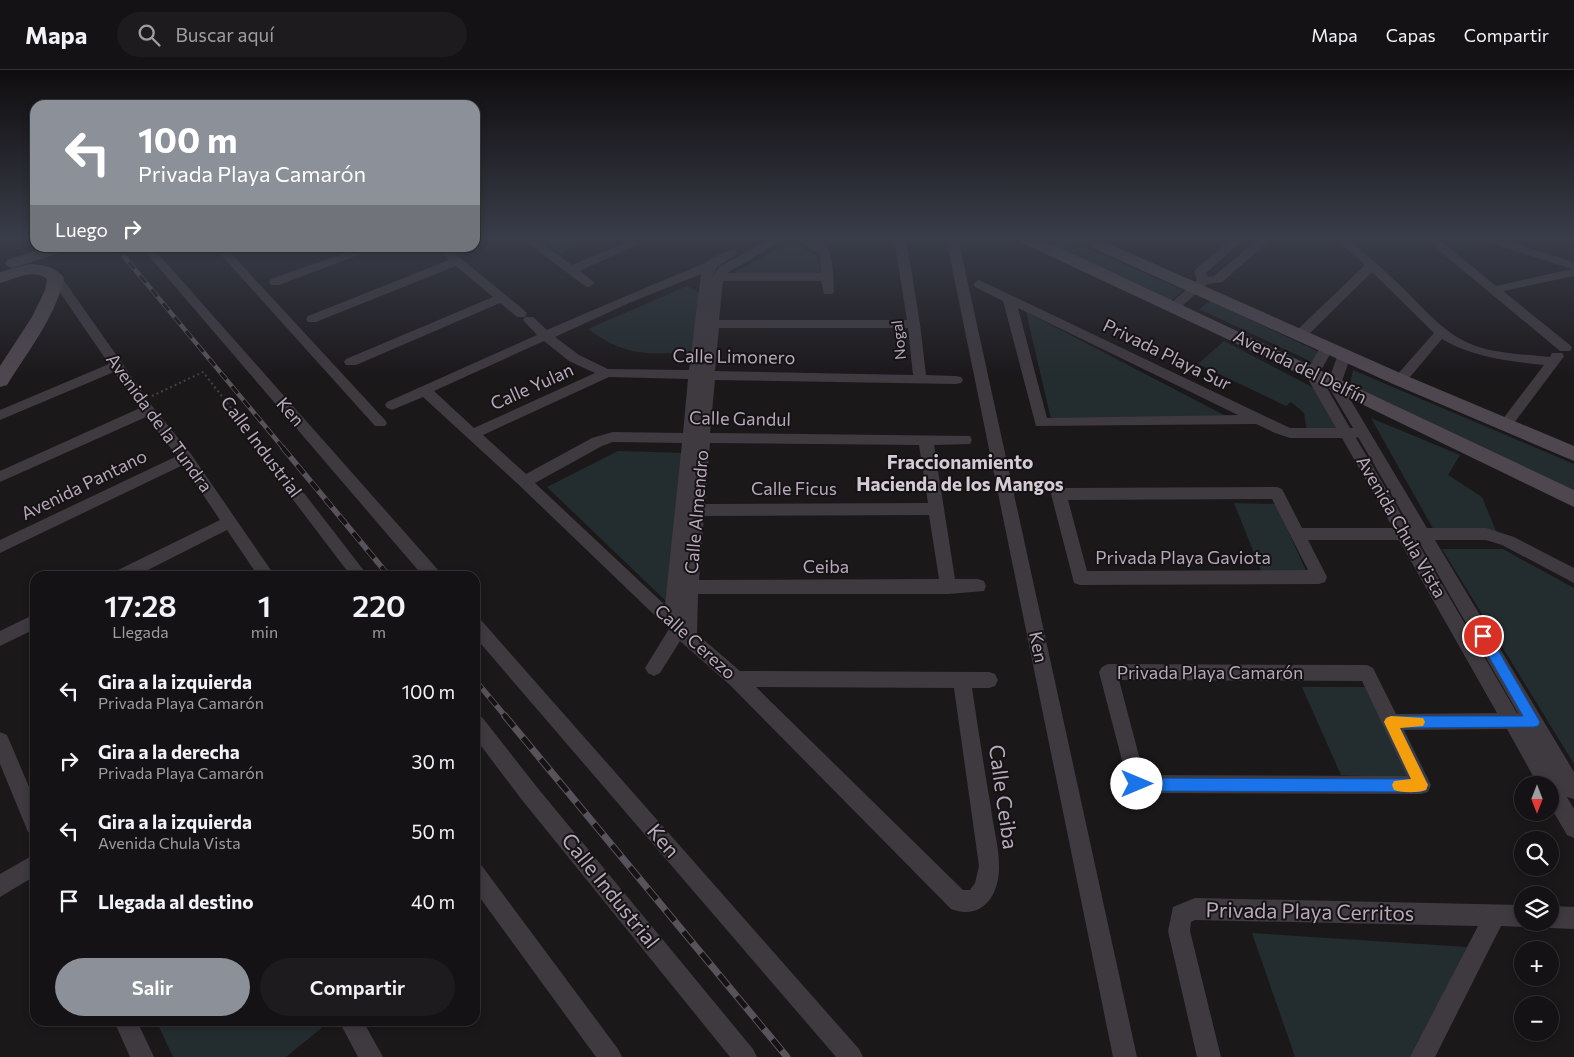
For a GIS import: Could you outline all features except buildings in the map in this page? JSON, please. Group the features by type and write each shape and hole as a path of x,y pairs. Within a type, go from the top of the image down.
{"street":[{"path":"0,354 46,284"},
{"path":"0,381 45,308 54,291 53,284"},
{"name":"Avenida de la Tundra","path":"59,284 145,405 186,458 263,571"},
{"name":"Ken","path":"178,284 429,571"},
{"path":"253,284 380,423"},
{"path":"312,319 400,284"},
{"name":"Calle Limonero","path":"485,284 568,356 587,367 607,373 956,380"},
{"path":"392,405 666,284"},
{"path":"698,284 704,287"},
{"name":"Calle Almendro","path":"705,284 707,324"},
{"name":"Calle Almendro","path":"654,668 680,629 682,585 707,324 716,284"},
{"path":"828,284 828,291"},
{"name":"Nogal","path":"907,284 920,380"},
{"name":"Ken","path":"962,284 1125,1057"},
{"name":"Privada Playa Sur","path":"979,284 1258,420 1290,433 1355,433"},
{"name":"Avenida del Delfín","path":"1126,284 1574,499"},
{"path":"1175,306 1202,284"},
{"path":"1300,335 1352,284"},
{"path":"1392,284 1441,332 1455,342 1476,352 1495,356 1551,361"},
{"path":"1486,284 1570,346 1551,361 1506,424"},
{"path":"1493,290 1520,284"},
{"name":"Avenida del Delfín","path":"1199,285 1300,335 1574,454"},
{"path":"351,362 502,298"},
{"path":"1009,298 1041,423"},
{"path":"707,324 914,324"},
{"path":"1400,380 1441,332"},
{"path":"1312,374 1327,347"},
{"path":"1334,384 1344,354"},
{"path":"0,416 118,365"},
{"name":"Calle Yulan","path":"473,434 607,373"},
{"name":"Avenida Chula Vista","path":"1312,374 1355,433 1423,534 1573,787"},
{"name":"Avenida Chula Vista","path":"1334,384 1355,433 1406,534 1543,776"},
{"name":"Calle Cerezo","path":"424,390 736,679 959,901"},
{"path":"0,477 145,405"},
{"name":"Privada Playa Sur","path":"1041,423 1258,420"},
{"name":"Calle Gandul","path":"525,482 605,439 613,437 965,440"},
{"path":"926,440 948,587"},
{"name":"Avenida Pantano","path":"0,548 186,458"},
{"name":"Privada Playa Gaviota","path":"1277,493 1298,534 1319,577 1080,578 1059,494 1277,493"},
{"name":"Calle Industrial","path":"299,497 356,571"},
{"name":"Calle Ficus","path":"690,510 936,509"},
{"path":"132,571 229,522"},
{"path":"1298,534 1486,534 1498,537 1574,576"},
{"name":"Calle Almendro","path":"680,629 682,585"},
{"name":"Ceiba","path":"682,585 978,586"},
{"path":"0,639 30,624"},
{"name":"Ken","path":"480,631 851,1057"},
{"name":"Privada Playa Camarón","path":"1108,672 1367,673 1391,722 1421,785 1137,784 1108,672"},
{"path":"736,679 989,680"},
{"name":"Calle Ceiba","path":"959,901 975,902 985,888 989,866 962,681"},
{"path":"1391,722 1534,722"},
{"name":"Calle Industrial","path":"480,729 529,793 746,1057"},
{"path":"0,741 30,813"},
{"name":"Avenida Chula Vista","path":"1559,803 1574,828"},
{"path":"0,886 30,867"},
{"path":"480,880 610,1057"},
{"name":"Privada Playa Cerritos","path":"1209,1057 1179,931 1181,915 1195,909 1514,916"},
{"path":"1422,1057 1496,916"},
{"path":"1559,917 1574,918"},
{"path":"127,1026 142,1057"},
{"path":"353,1026 371,1057"}],"path":[{"name":"Calle Industrial","path":"145,405 203,372 299,497"}],"shaded area":[{"path":"1133,284 1170,284 1183,290 1171,301"},
{"path":"687,286 700,293 692,353 638,352 615,345 588,329"},
{"path":"1210,301 1321,353 1314,363 1199,309"},
{"path":"1026,312 1226,416 1051,419"},
{"path":"1224,341 1316,389 1339,428 1307,431 1304,413 1291,402 1286,406 1198,364"},
{"path":"1353,370 1574,464 1574,490 1349,388"},
{"path":"1371,418 1460,455 1448,475 1482,497 1496,531 1435,532"},
{"path":"618,451 684,453 669,604 547,487"},
{"path":"1234,503 1276,504 1308,575 1262,573"},
{"path":"1442,549 1503,549 1574,588 1574,764"},
{"path":"1302,687 1365,687 1410,778 1341,775"},
{"path":"1252,933 1467,947 1413,1057 1295,1057"},
{"path":"324,1026 286,1057 173,1057 159,1027"}],"railway":[{"path":"147,284 284,449"},
{"path":"283,448 385,571"},
{"path":"480,686 506,717"},
{"path":"505,716 787,1057"}],"slow traffic":[{"path":"1399,785 1421,785 1391,722 1418,722"}],"district":[{"name":"Fraccionamiento Hacienda de los Mangos","path":"960,473"}],"route":[{"path":"1137,784 1421,785 1391,722 1534,722 1483,636"}]}
